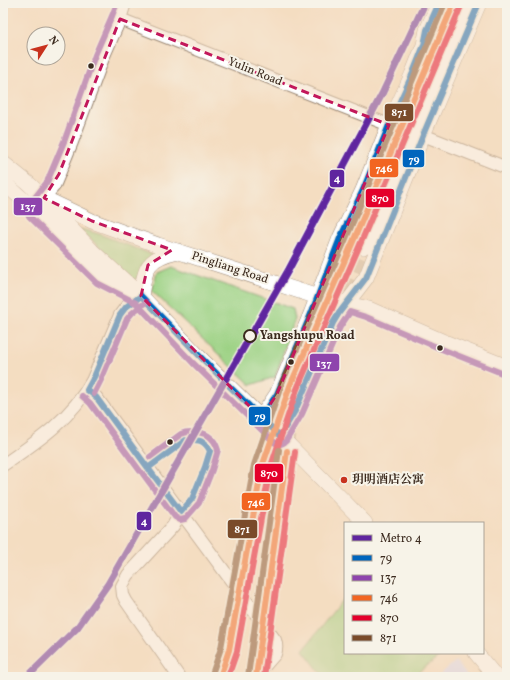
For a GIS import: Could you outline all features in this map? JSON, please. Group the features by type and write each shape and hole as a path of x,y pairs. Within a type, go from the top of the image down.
{"main road":[{"path":"261,418 277,394 318,297 340,238 363,190 389,125 412,75 424,46 427,30 439,3"},
{"path":"454,3 358,246 468,3"},
{"path":"280,436 295,411 333,323 346,303 366,278 423,135 479,3"},
{"path":"3,163 29,184 39,204 102,277 141,296 199,357 365,522"},
{"path":"3,182 39,204"},
{"name":"Pingliang Road","path":"39,204 318,297 369,309 442,342 507,367"},
{"path":"141,296 143,277 148,265 165,254 178,251"},
{"path":"477,654 496,677"}],"street":[{"path":"39,204 54,186 125,3"},
{"name":"Yulin Road","path":"120,18 389,125"},
{"path":"423,135 507,168"},
{"path":"3,465 46,435 58,425 77,404 94,377 120,315 126,307 141,296"},
{"path":"87,390 96,397 275,640 277,646 275,654 256,677"},
{"path":"178,677 126,601 123,595 122,586 128,575 172,526 180,512"}],"highlighted area":[{"path":"120,19 389,125 277,394 261,418 141,296 148,265 172,250 92,221 44,198 59,174"}],"shaded area":[{"path":"456,661 468,677 437,677"}],"green space":[{"path":"80,229 99,234 153,255 135,281"},
{"path":"171,266 293,309 295,319 275,377 251,385 152,291 157,272"},
{"path":"344,597 344,654 443,654 412,677 324,677 303,650"}],"tunnel":[{"path":"220,677 229,650 262,467 290,386 352,244"},
{"path":"335,313 363,247"},
{"path":"256,677 289,434"}],"metro line":[{"name":"4","path":"27,677 77,628 108,584 289,269 382,94 425,3"}],"transit line":[{"name":"137","path":"117,3 95,55 65,139 47,182 27,209 29,216 97,283 136,303 193,363 274,442 278,444 282,444 286,441 302,414 340,327 350,312 366,317 504,374"},
{"name":"79","path":"261,418 277,394 311,314 340,238 363,190 389,125 412,75 424,45 427,30 439,3"},
{"name":"871","path":"212,674 221,648 254,465 282,383 345,241 445,3"},
{"name":"746","path":"220,677 229,650 262,467 290,386 454,3"},
{"name":"79","path":"141,296 280,436 295,411 333,323 366,278 423,135 479,3"},
{"name":"870","path":"228,677 237,651 270,469 297,389 461,6"},
{"name":"79","path":"87,390 120,315 126,307 141,296"},
{"name":"137","path":"94,394 127,319 146,302"},
{"name":"79","path":"87,390 96,397 148,468"},
{"name":"137","path":"82,396 90,403 140,471"},
{"name":"137","path":"143,474 175,517 180,520 185,519 199,503 218,450 214,441 205,434 187,432 181,434 150,457"},
{"name":"79","path":"186,440 203,442 210,451 192,499 181,512 148,468 186,440"},
{"name":"871","path":"248,676 279,450"},
{"name":"746","path":"256,677 287,451"},
{"name":"870","path":"264,677 295,452"}],"place":[{"name":"Yangshupu Road","path":"250,336"},
{"name":"玥明酒店公寓","path":"344,480"}]}
